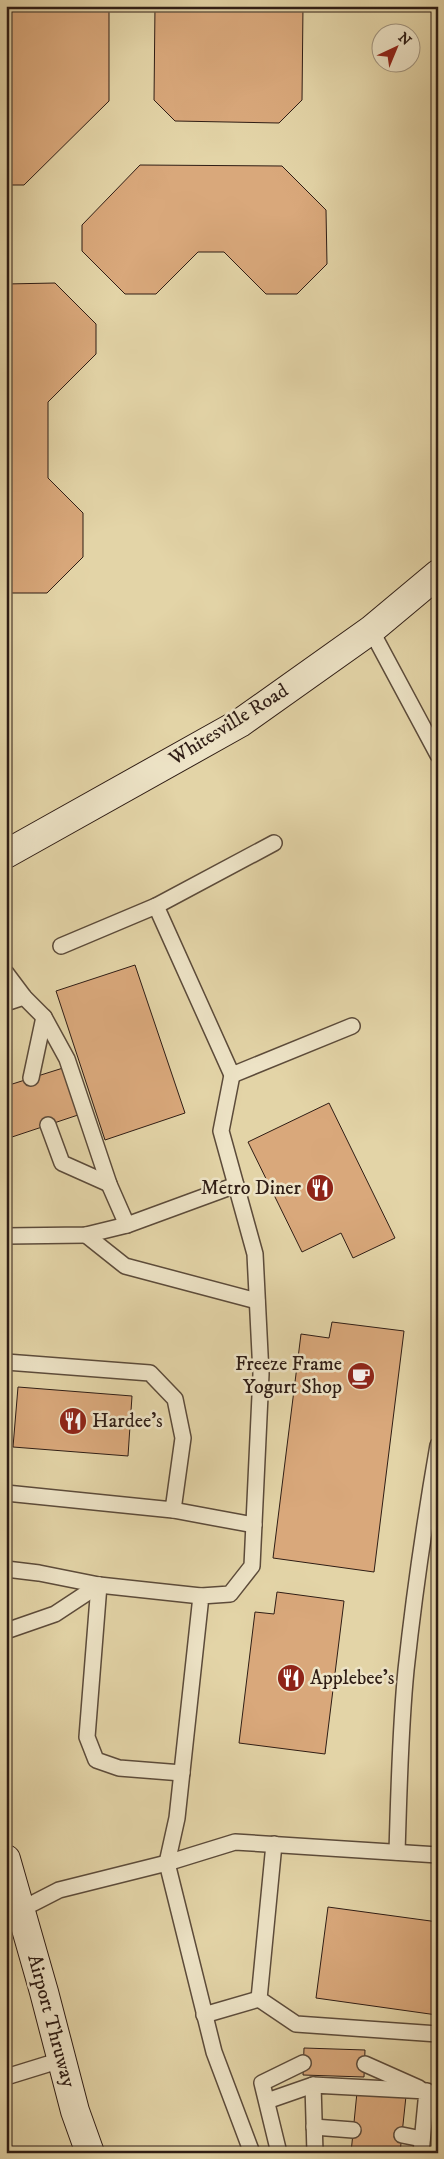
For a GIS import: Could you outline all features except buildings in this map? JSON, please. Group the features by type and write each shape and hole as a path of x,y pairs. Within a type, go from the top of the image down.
{"main road":[{"name":"Whitesville Road","path":"6,854 240,723 371,630 438,574"},
{"name":"Airport Thruway","path":"6,1859 44,1992 75,2111 90,2153"}],"lane":[{"path":"371,630 438,755"},
{"path":"61,946 156,906 274,843"},
{"path":"6,1569 99,1585 201,1596 230,1594 252,1566 261,1374 255,1254 221,1131 232,1075 156,906"},
{"path":"6,973 24,997 44,1017 67,1059 109,1184 127,1225"},
{"path":"6,1003 24,997"},
{"path":"31,1078 44,1017"},
{"path":"232,1075 352,1026"},
{"path":"48,1125 62,1163 109,1184"},
{"path":"6,1236 86,1235 127,1225 236,1185"},
{"path":"86,1235 125,1266 257,1301"},
{"path":"6,1362 150,1373 175,1398 182,1438 173,1510"},
{"path":"397,1852 400,1756 406,1672 420,1556 438,1445"},
{"path":"6,1493 173,1510 254,1525"},
{"path":"6,1631 55,1614 99,1585"},
{"path":"99,1585 87,1737 96,1760 119,1768 182,1773"},
{"path":"201,1596 177,1818 167,1864 214,2052 252,2153"},
{"path":"20,1910 59,1890 167,1864 235,1842 438,1855"},
{"path":"259,1999 274,1844"},
{"path":"204,2014 259,1999 296,2024 438,2034"},
{"path":"6,2077 61,2060"},
{"path":"279,2153 262,2083 304,2063"},
{"path":"364,2064 427,2091"},
{"path":"267,2101 313,2085 427,2091"},
{"path":"313,2085 315,2153"},
{"path":"402,2135 422,2146 427,2091"},
{"path":"314,2126 353,2130"}],"place":[{"name":"Metro Diner","path":"320,1188"},
{"name":"Freeze Frame Yogurt Shop","path":"361,1376"},
{"name":"Hardee's","path":"73,1421"},
{"name":"Applebee's","path":"291,1678"}]}
